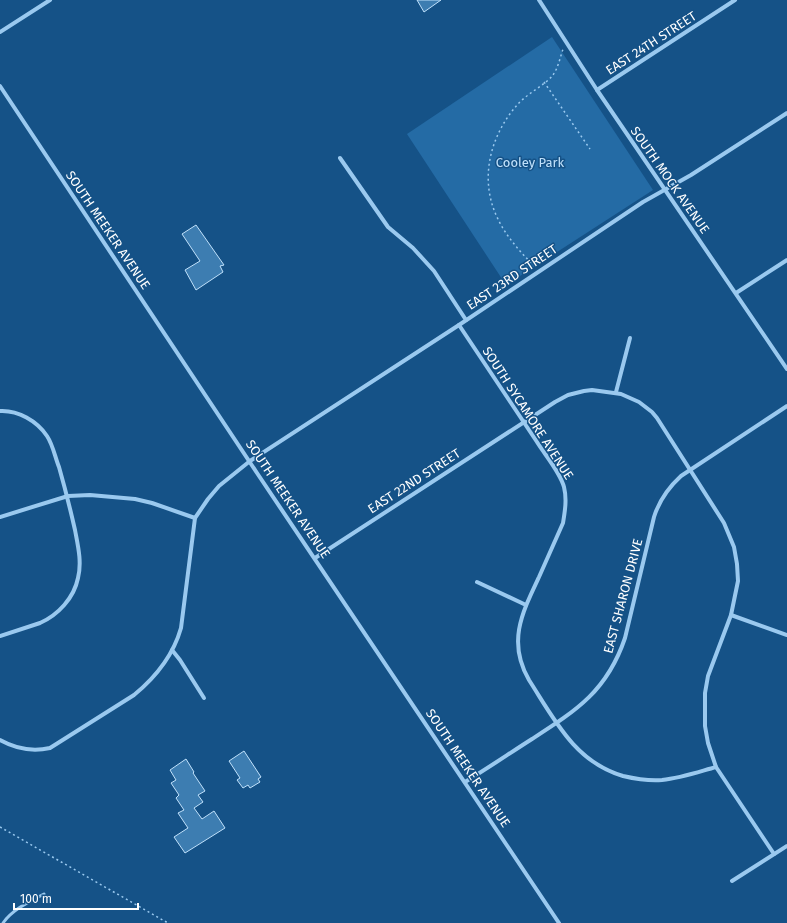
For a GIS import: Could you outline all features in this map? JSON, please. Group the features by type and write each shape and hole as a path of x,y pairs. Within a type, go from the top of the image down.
{"street":[{"path":"0,32 50,0"},
{"name":"SOUTH MOCK AVENUE","path":"539,0 597,90 787,369"},
{"name":"EAST 24TH STREET","path":"597,90 735,0"},
{"name":"SOUTH MEEKER AVENUE","path":"0,86 559,923"},
{"name":"EAST 23RD STREET","path":"195,518 219,486 250,461 643,202 691,175 787,113"},
{"path":"340,158 388,227 413,248 434,271 466,320"},
{"path":"736,293 787,260"},
{"name":"SOUTH SYCAMORE AVENUE","path":"458,325 524,421 559,476 564,487 566,510 563,523 526,605 518,633 518,648 521,662 529,680 570,742 582,754 610,772 632,778 661,780 680,777 716,767"},
{"path":"616,392 630,338"},
{"name":"EAST 22ND STREET","path":"315,558 524,421 568,395 584,390 616,392 639,402 657,418 724,523 732,541 737,564 738,581 731,615 708,676 705,693 705,726 708,743 716,767 774,854"},
{"name":"EAST SHARON DRIVE","path":"466,782 557,723 592,696 606,679 617,661 625,638 656,508 674,482 681,476 787,406"},
{"path":"0,411 24,416 41,429 52,445 68,496 80,561 78,580 75,588 68,600 60,609 45,621 0,636"},
{"path":"0,517 68,496 90,495 135,499 152,503 195,518 188,567 184,616 179,636 160,671 145,686 114,708 50,748 43,750 20,749 0,740"},
{"path":"477,582 526,605"},
{"path":"731,615 787,635"},
{"path":"172,650 204,698"},
{"path":"732,881 787,846"}],"lane":[{"path":"3,923 9,915 18,908 44,894"}],"path":[{"path":"532,263 513,244 497,218 490,194 488,180 489,163 496,136 509,114 527,95 553,74 558,66 566,42"},
{"path":"544,82 590,149"},
{"path":"0,827 168,923"}],"green space":[{"name":"Cooley Park","path":"552,37 653,190 506,285 407,134"}],"building":[{"path":"417,0 441,0 424,12"},
{"path":"196,225 224,265 220,266 223,272 196,290 185,270 200,261 182,234"},
{"path":"244,751 261,777 258,779 260,782 250,788 248,785 243,788 237,780 240,778 229,761"},
{"path":"186,759 205,791 198,795 203,802 194,808 202,819 214,811 225,828 185,853 174,837 188,828 178,813 184,810 176,798 179,795 171,783 176,780 170,770"}]}
